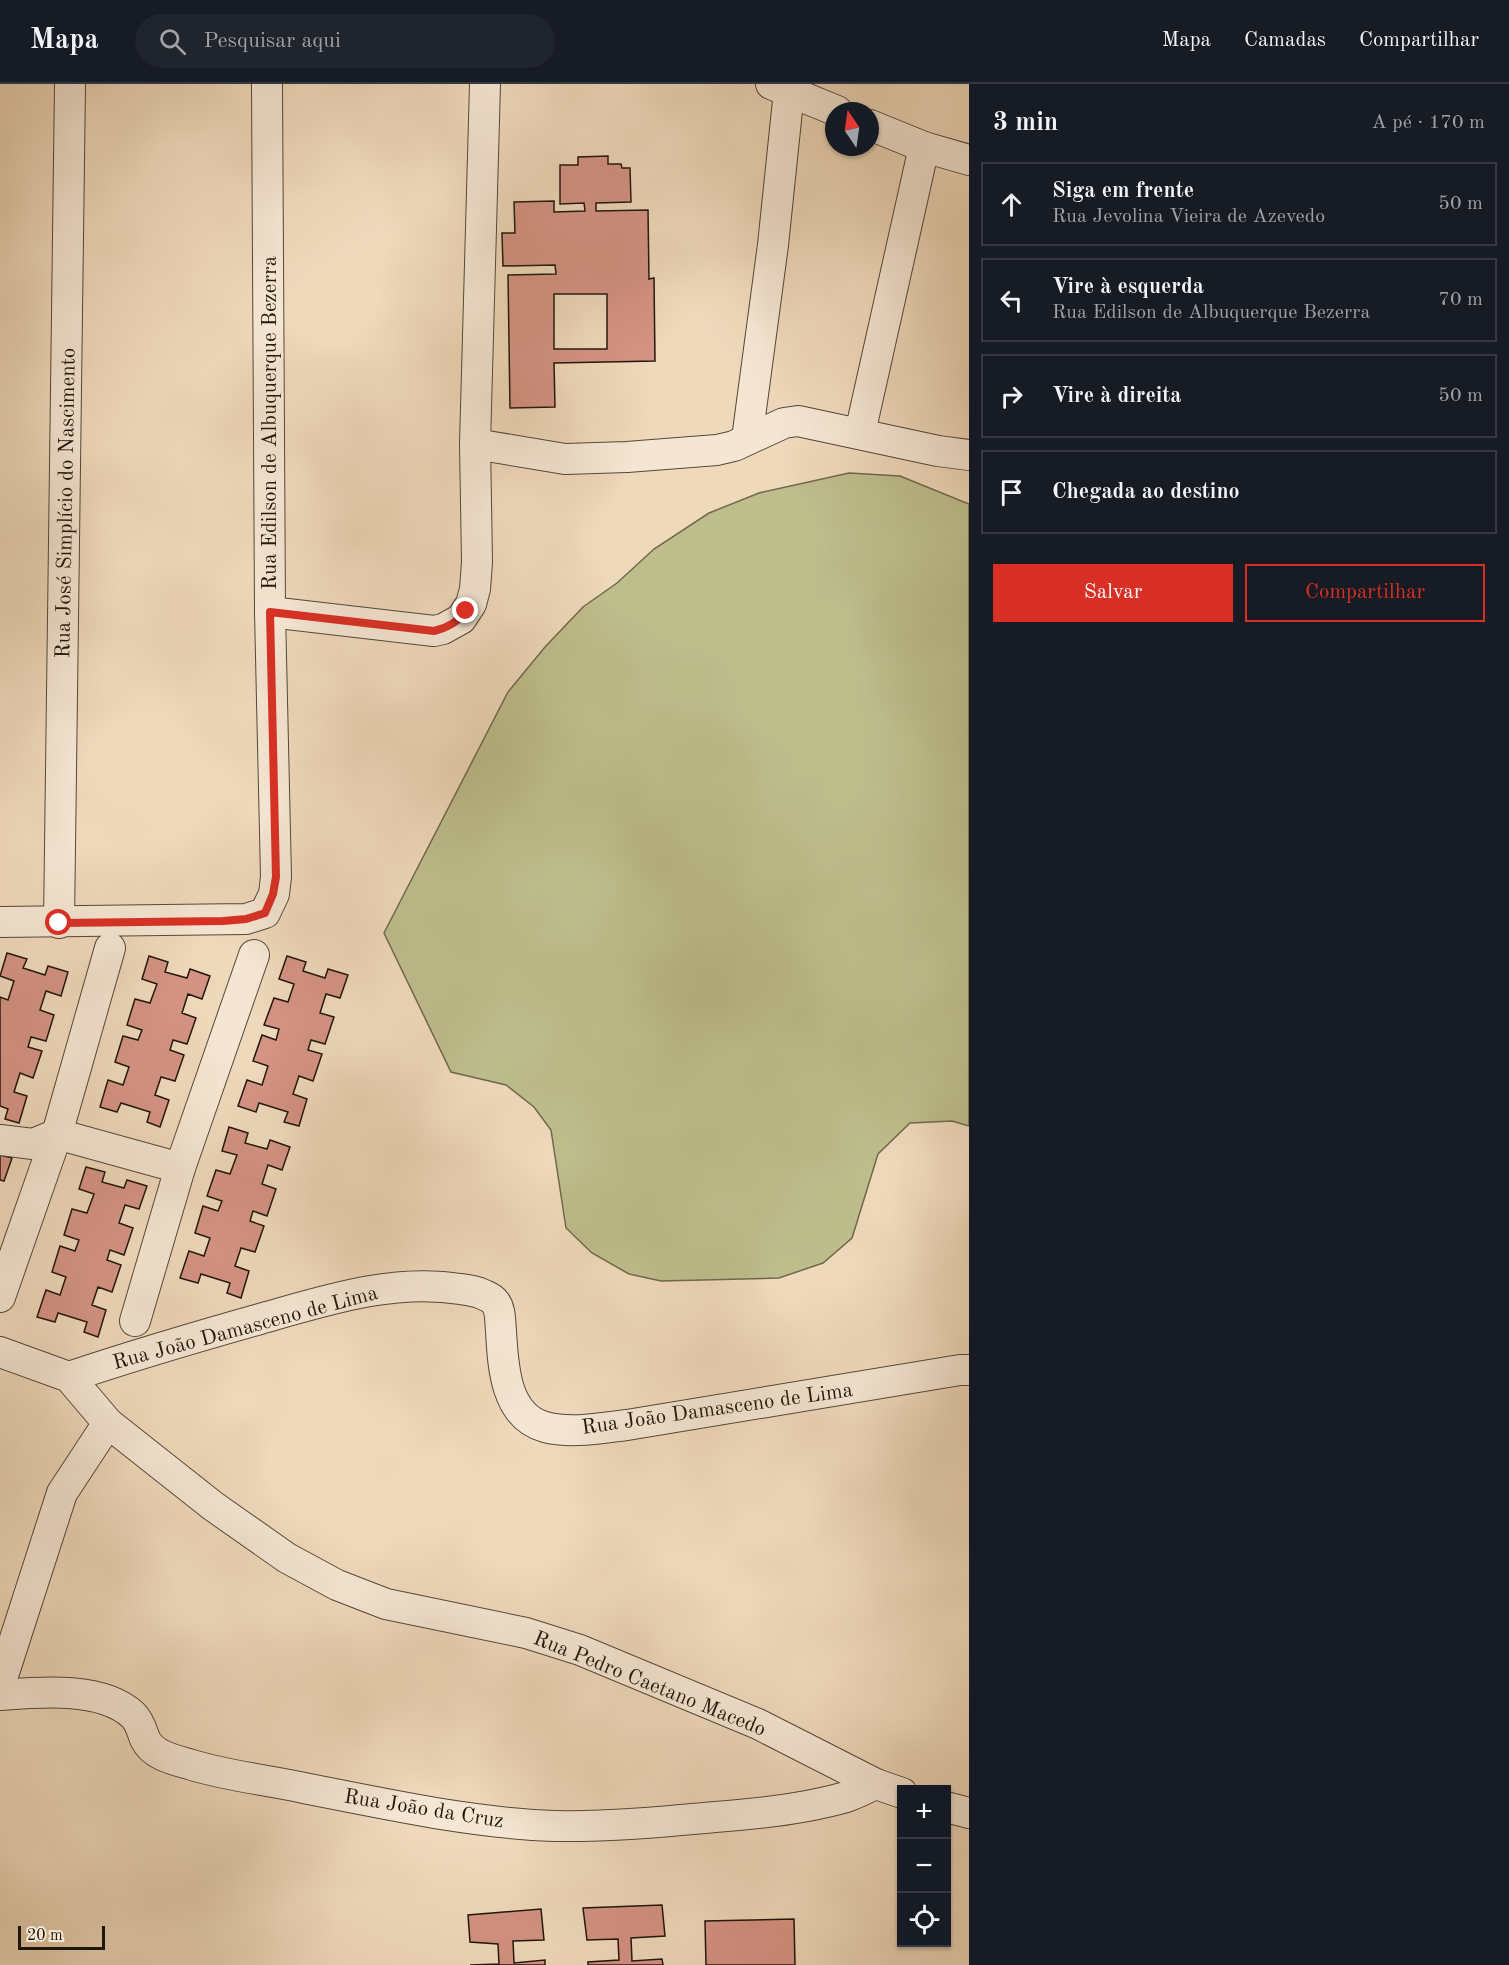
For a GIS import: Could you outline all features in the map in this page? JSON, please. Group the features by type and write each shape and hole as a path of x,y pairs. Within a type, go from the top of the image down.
{"street":[{"name":"Rua José Simplício do Nascimento","path":"59,923 70,84"},
{"name":"Rua Edilson de Albuquerque Bezerra","path":"59,923 246,919 265,913 270,905 276,877 270,612 267,84"},
{"path":"270,612 434,631 461,618 471,604 475,589 477,562 475,444 485,84"},
{"path":"747,439 773,245 780,88 825,106"},
{"path":"879,128 924,147 969,160"},
{"path":"860,433 924,147"},
{"path":"475,444 565,459 717,450 734,446 784,423 798,421 938,451 969,455"},
{"path":"0,922 59,923"},
{"path":"0,1297 57,1134 110,948"},
{"path":"135,1322 180,1168 254,954"},
{"path":"0,1140 33,1144 57,1134 180,1168"},
{"name":"Rua João Damasceno de Lima","path":"69,1377 167,1345 310,1305 386,1288 438,1286 479,1292 494,1300 500,1311 502,1354 506,1381 512,1397 522,1414 544,1426 589,1429 627,1425 969,1370"},
{"name":"Rua Pedro Caetano Macedo","path":"0,1352 69,1377 108,1423 213,1506 287,1558 336,1585 386,1604 526,1633 580,1650 758,1724 889,1788"},
{"path":"0,1685 62,1493 108,1423"},
{"name":"Rua João da Cruz","path":"0,1695 43,1692 96,1697 122,1706 134,1716 140,1724 150,1749 194,1766 471,1818 574,1826 747,1815 810,1805 889,1788"},
{"path":"951,1808 969,1813"}],"green space":[{"path":"849,473 900,476 969,504 969,1126 952,1121 910,1123 878,1154 852,1238 823,1263 779,1278 661,1281 629,1274 592,1253 566,1228 551,1130 534,1107 506,1085 451,1072 384,933 508,692 545,647 583,607 617,583 654,549 709,513 759,493"}],"building":[{"path":"608,156 608,164 621,164 622,168 630,168 631,202 596,203 596,211 648,210 649,279 654,278 655,361 554,363 555,407 510,408 508,275 556,274 555,265 503,266 502,233 515,233 514,202 554,201 554,212 585,211 584,203 560,204 560,165 578,165 578,157","holes":["554,294 607,294 607,349 554,349"]},
{"path":"7,953 27,959 23,968 45,975 48,966 68,972 61,996 46,991 40,1010 54,1015 46,1041 31,1037 28,1047 42,1051 33,1078 20,1073 14,1092 27,1096 19,1123 5,1119 8,1109 0,1106 0,997 8,1000 14,981 0,976"},
{"path":"149,956 168,962 165,972 187,978 190,969 210,976 202,999 188,994 182,1013 196,1018 187,1044 173,1040 170,1050 184,1055 175,1081 161,1077 155,1095 169,1100 160,1127 147,1122 150,1112 121,1103 117,1112 100,1107 108,1080 123,1085 129,1067 115,1062 123,1036 138,1040 142,1030 127,1025 135,999 150,1003 157,984 142,979"},
{"path":"287,956 306,962 303,971 325,978 328,969 348,975 340,998 326,994 320,1013 334,1017 325,1044 311,1040 308,1050 322,1054 313,1081 299,1076 293,1094 307,1099 299,1126 284,1122 288,1112 259,1103 256,1112 238,1106 247,1080 262,1085 268,1066 253,1061 262,1035 276,1040 279,1029 264,1025 274,998 288,1002 294,984 279,979"},
{"path":"229,1127 248,1133 245,1143 267,1149 270,1140 290,1147 282,1170 268,1165 262,1184 276,1189 267,1216 253,1211 250,1221 264,1226 255,1252 241,1248 235,1266 249,1271 241,1298 227,1293 230,1283 201,1274 198,1283 180,1278 189,1251 204,1256 210,1238 195,1233 203,1206 218,1211 222,1201 207,1196 216,1170 230,1174 237,1155 222,1151"},
{"path":"0,1155 12,1158 4,1181 0,1180"},
{"path":"86,1167 105,1172 102,1182 124,1188 127,1180 147,1186 139,1209 125,1205 119,1223 133,1228 124,1255 110,1250 107,1260 121,1265 112,1292 98,1287 92,1305 106,1310 98,1337 84,1332 87,1322 58,1313 55,1322 37,1317 46,1290 60,1295 66,1277 52,1272 60,1246 75,1251 79,1240 64,1235 72,1209 87,1213 94,1194 79,1189"},
{"path":"662,1905 665,1936 631,1938 632,1961 662,1959 663,1965 588,1965 588,1962 619,1960 618,1939 587,1940 583,1908"},
{"path":"541,1909 544,1940 513,1941 514,1963 545,1960 545,1965 470,1965 499,1964 498,1944 470,1942 468,1915"},
{"path":"794,1919 795,1965 706,1965 705,1921"}],"route":[{"path":"59,923 223,921 246,919 265,913 270,905 276,877 270,612 434,631 450,625 461,618 466,611"}]}
